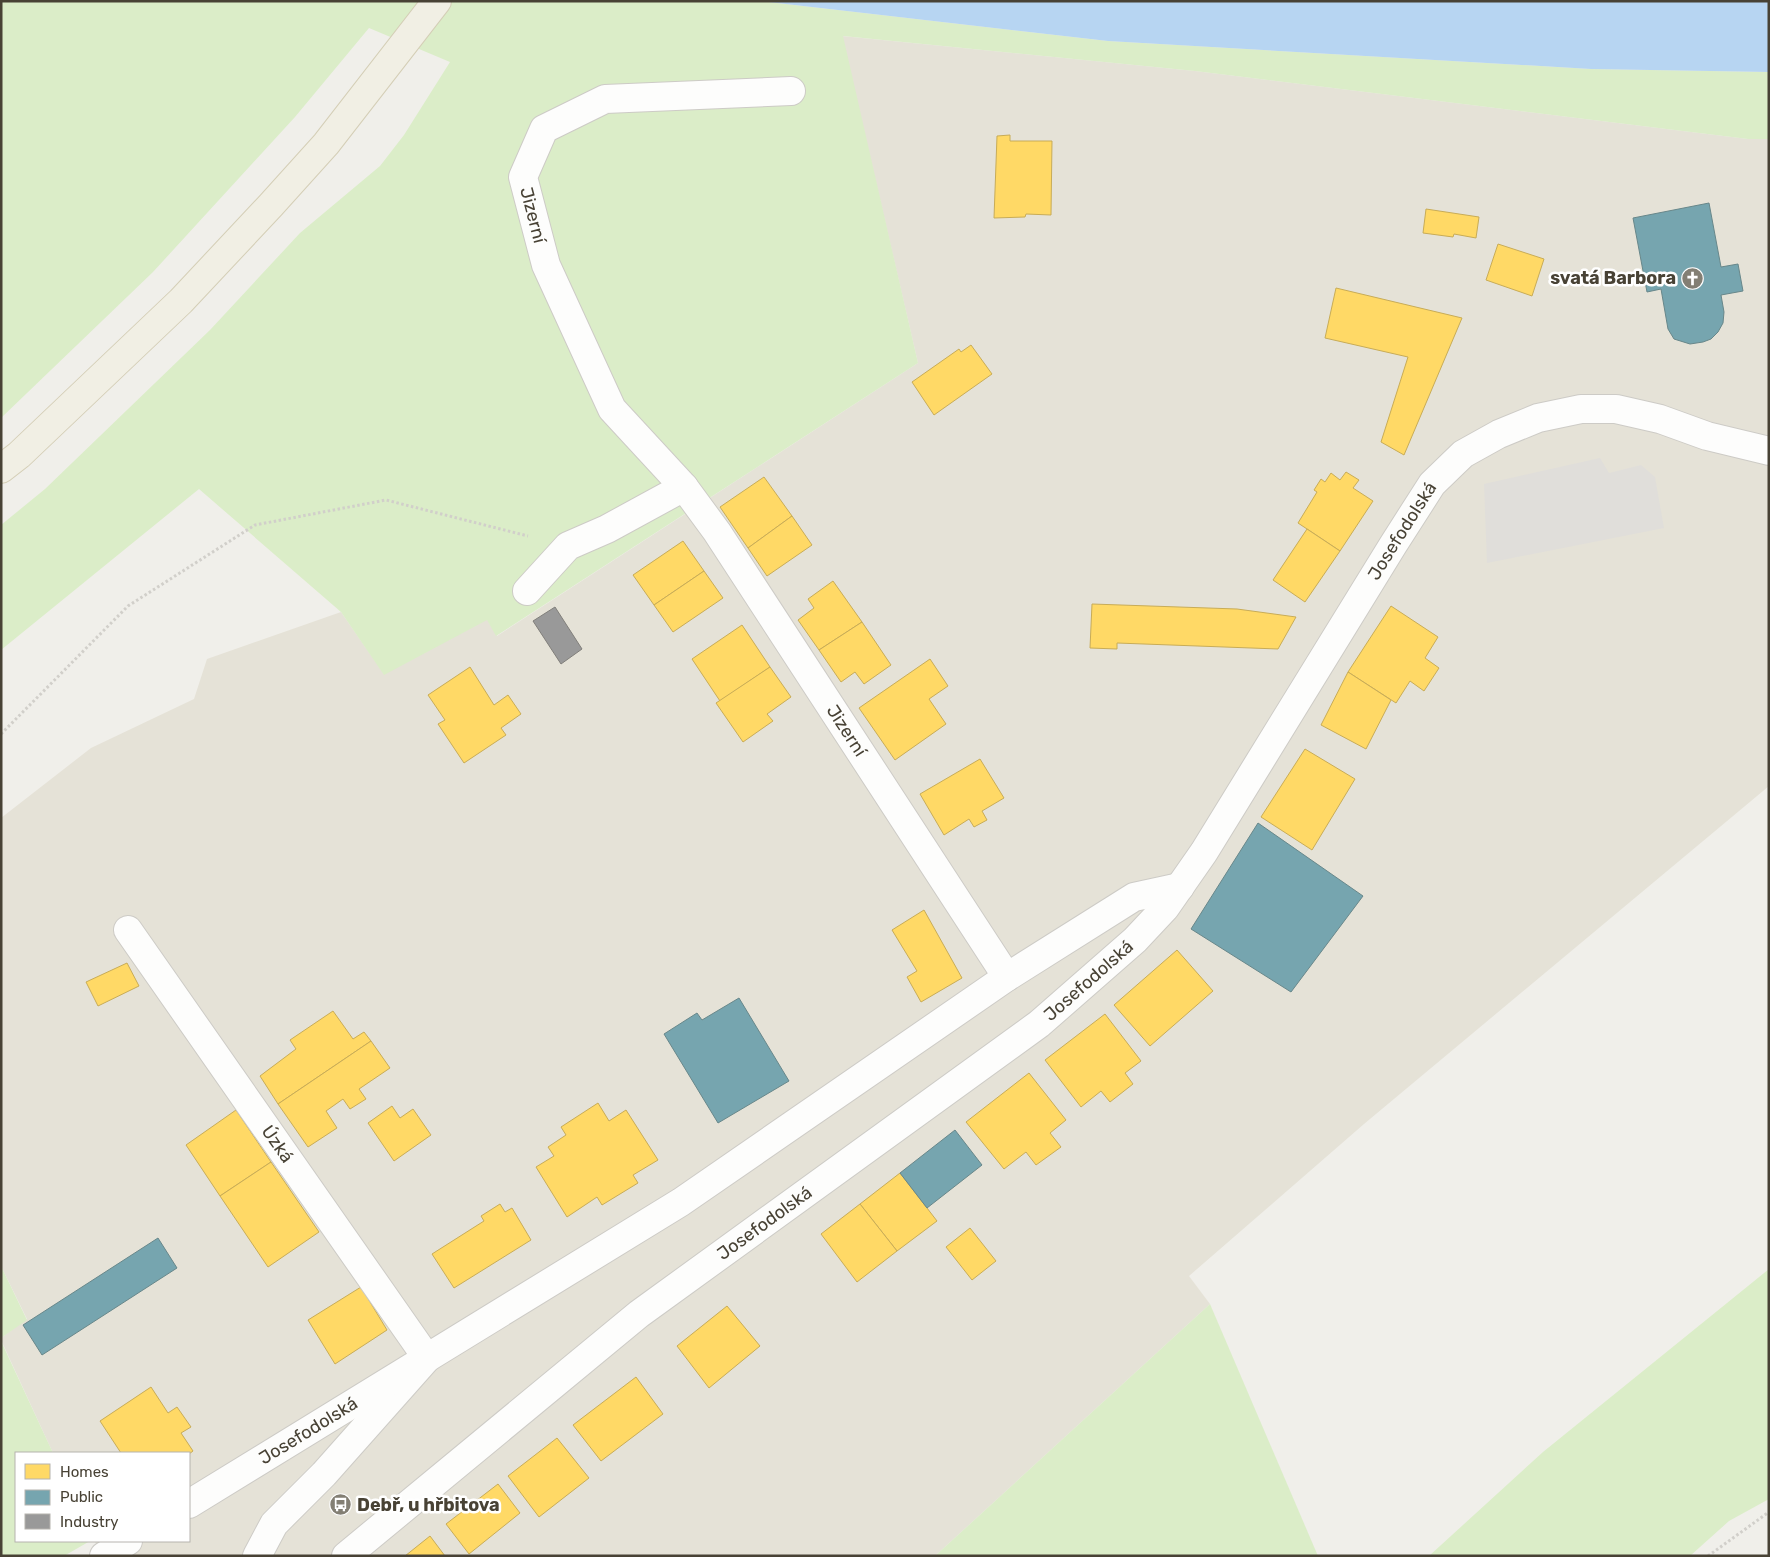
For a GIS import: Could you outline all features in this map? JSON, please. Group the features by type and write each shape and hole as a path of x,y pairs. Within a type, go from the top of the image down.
{"main road":[{"path":"1,469 19,455 181,301 326,144 437,1"}],"street":[{"name":"Jizerní","path":"791,92 605,99 544,130 523,178 546,265 612,409 684,487 717,532 1007,977"},
{"name":"Josefodolská","path":"346,1556 639,1314 1039,1024 1135,940 1165,908 1204,852 1432,484 1463,454 1499,434 1538,418 1580,409 1616,409 1660,419 1707,436 1769,451"},
{"path":"527,591 568,546 607,529 684,487"},
{"name":"Josefodolská","path":"190,1503 681,1202 1007,977 1134,897 1180,887"},
{"name":"Úzká","path":"128,930 427,1358"},
{"name":"Josefodolská","path":"257,1556 274,1524 324,1474 427,1358"},
{"path":"104,1556 126,1542"}],"path":[{"path":"1,734 128,606 255,525 386,500 568,546"},
{"path":"1708,1556 1769,1512"}],"shaded area":[{"path":"842,36 1195,71 1748,139 1769,139 1769,786 1364,1124 1189,1276 1210,1304 935,1556 107,1556 95,1542 190,1542 190,1452 53,1452 1,1340 1,1338 27,1319 1,1266 1,818 91,748 194,699 207,659 341,612 384,674 487,619 497,636 918,363"},
{"path":"1600,458 1609,473 1641,465 1655,477 1664,528 1487,563 1484,484"}],"green space":[{"path":"1,1 760,1 1108,41 1591,69 1769,72 1769,139 1748,139 1195,71 843,36 918,363 496,636 487,620 384,675 341,612 199,489 1,650 1,525 45,489 210,330 300,233 380,166 404,135 450,62 369,28 295,117 153,272 1,418"},
{"path":"1,1266 27,1320 1,1338"},
{"path":"1769,1269 1769,1499 1729,1521 1690,1556 1429,1556 1543,1452"},
{"path":"1210,1304 1318,1556 935,1556"},
{"path":"1,1341 53,1452 15,1452 15,1542 88,1542 64,1556 1,1556"}],"water":[{"path":"760,1 1769,1 1769,72 1591,69 1108,41"}],"building: Homes":[{"path":"1010,135 1010,141 1052,141 1051,215 1026,214 1025,217 994,218 997,136"},
{"path":"1426,209 1479,217 1476,238 1454,234 1453,237 1423,233"},
{"path":"1498,244 1544,259 1532,296 1486,280"},
{"path":"1336,288 1462,318 1404,455 1381,442 1408,357 1325,338"},
{"path":"971,345 992,374 934,415 912,382 959,349 961,352"},
{"path":"1346,472 1359,480 1353,488 1373,501 1340,551 1298,523 1317,492 1314,490 1321,479 1325,482 1331,473 1340,480"},
{"path":"764,477 792,516 748,548 720,507"},
{"path":"792,516 812,545 767,576 748,548"},
{"path":"1307,529 1340,551 1305,602 1273,580"},
{"path":"683,541 704,571 654,605 633,575"},
{"path":"704,571 723,598 673,632 654,605"},
{"path":"833,581 862,622 819,650 798,620 814,608 808,599"},
{"path":"1092,604 1237,609 1296,617 1278,649 1117,643 1117,649 1090,648"},
{"path":"1391,606 1438,637 1425,658 1439,668 1424,691 1410,681 1396,703 1348,672"},
{"path":"862,622 891,665 864,684 855,672 841,682 819,650"},
{"path":"742,625 770,667 720,701 692,659"},
{"path":"930,659 948,686 929,699 946,724 895,760 859,708"},
{"path":"470,667 494,705 508,695 521,714 501,728 506,735 464,763 438,724 445,720 428,695"},
{"path":"770,667 791,697 767,714 773,721 743,742 716,703"},
{"path":"1348,672 1391,700 1366,749 1321,725"},
{"path":"1305,749 1355,779 1312,850 1261,817"},
{"path":"980,759 1004,798 982,811 987,820 974,827 969,819 944,835 920,794"},
{"path":"924,910 962,978 921,1002 907,977 917,971 892,930"},
{"path":"1177,950 1213,991 1150,1046 1114,1005"},
{"path":"127,963 139,986 98,1006 86,982"},
{"path":"333,1011 353,1039 364,1032 371,1041 278,1104 260,1076 296,1049 290,1040"},
{"path":"1105,1014 1141,1061 1125,1073 1133,1084 1110,1102 1101,1091 1081,1107 1045,1060"},
{"path":"371,1041 390,1068 359,1089 366,1099 350,1109 343,1099 326,1111 337,1128 308,1147 278,1104"},
{"path":"1029,1073 1066,1120 1050,1133 1061,1147 1036,1165 1026,1152 1004,1169 966,1122"},
{"path":"598,1103 609,1121 626,1110 658,1160 633,1175 638,1183 602,1205 597,1197 567,1217 536,1167 554,1156 548,1147 566,1135 561,1127"},
{"path":"392,1106 400,1118 413,1109 431,1135 394,1161 368,1123"},
{"path":"236,1110 271,1162 220,1196 186,1145"},
{"path":"271,1162 319,1232 268,1267 220,1196"},
{"path":"900,1173 937,1221 897,1251 860,1204"},
{"path":"500,1204 505,1212 512,1208 531,1240 454,1288 432,1254 484,1221 481,1216"},
{"path":"860,1204 897,1251 857,1282 821,1234"},
{"path":"970,1228 996,1261 972,1280 946,1247"},
{"path":"361,1287 387,1330 335,1364 308,1320"},
{"path":"727,1306 760,1346 709,1388 677,1346"},
{"path":"636,1377 663,1414 601,1461 573,1425"},
{"path":"151,1387 168,1413 177,1407 191,1427 181,1433 193,1451 190,1453 120,1452 100,1421"},
{"path":"557,1438 589,1478 539,1517 508,1476"},
{"path":"498,1484 520,1513 469,1554 446,1524"},
{"path":"430,1536 445,1556 405,1556"}],"building: Public":[{"name":"svatá Barbora","path":"1709,203 1721,267 1738,264 1743,291 1721,295 1724,312 1723,323 1718,332 1711,339 1690,344 1674,339 1668,329 1661,289 1647,292 1633,218"},
{"path":"1258,823 1363,896 1291,992 1191,929"},
{"path":"739,998 789,1081 718,1123 664,1034 697,1013 702,1020"},
{"path":"955,1130 982,1165 927,1208 900,1173"},
{"path":"158,1238 177,1268 42,1355 23,1325"}],"building: Industry":[{"path":"555,607 582,649 561,664 533,621"}],"place":[{"name":"svatá Barbora","path":"1692,278"},
{"name":"Debř, u hřbitova","path":"341,1505"}]}
